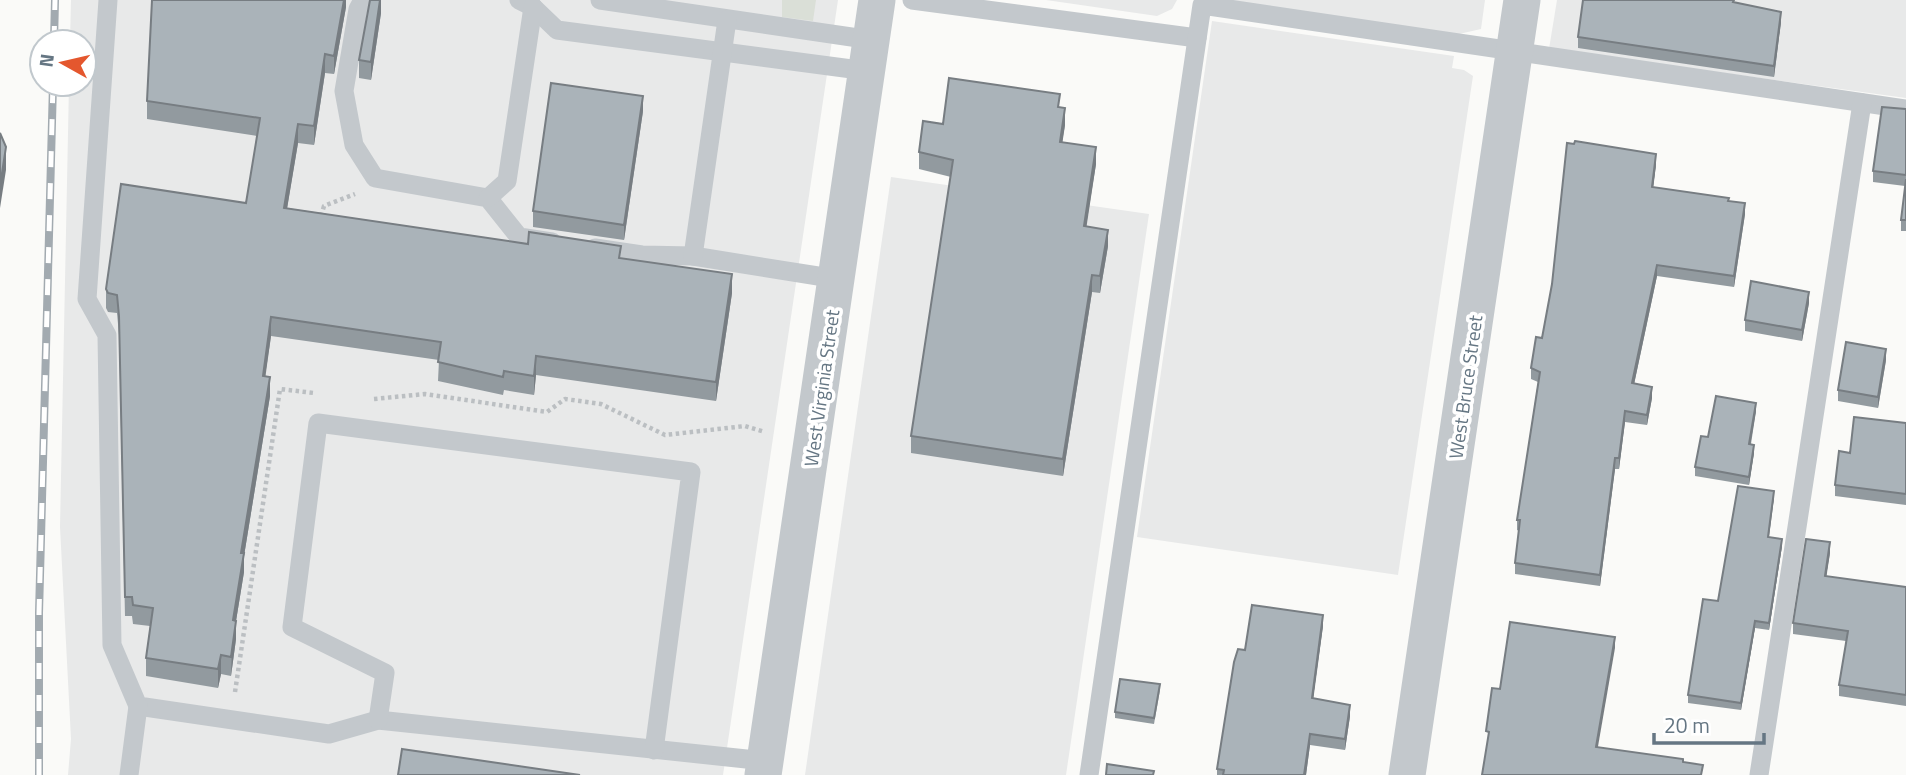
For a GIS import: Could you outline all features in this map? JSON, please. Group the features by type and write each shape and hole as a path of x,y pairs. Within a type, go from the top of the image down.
{"street":[{"name":"West Virginia Street","path":"764,768 877,0"},
{"name":"West Bruce Street","path":"1407,775 1522,0"}],"lane":[{"path":"108,0 87,299 107,335 111,645 138,706 129,775"},
{"path":"363,0 358,9 344,91 354,145 374,178 488,198 519,237 642,255 692,256 837,279"},
{"path":"600,0 727,20 869,56"},
{"path":"912,0 1197,38"},
{"path":"488,198 508,181 534,2"},
{"path":"534,2 557,30 723,54 869,56"},
{"path":"1089,775 1202,5 1906,109"},
{"path":"692,256 727,20"},
{"path":"1759,775 1862,103"},
{"path":"378,720 385,673 292,627 318,423 691,472 654,750"},
{"path":"138,706 329,734 378,720 654,750 764,768"}],"path":[{"path":"236,679 238,667"}],"shaded area":[{"path":"71,0 838,0 723,775 68,775 71,739 60,527 69,98 98,98 98,28 70,28"},
{"path":"782,0 816,0 813,21 782,17"},
{"path":"1046,0 1177,0 1172,9 1157,16"},
{"path":"1221,0 1485,0 1481,29 1459,34"},
{"path":"1557,0 1906,0 1906,98 1549,49"},
{"path":"1212,21 1454,56 1452,68 1464,70 1473,76 1398,575 1137,537"},
{"path":"891,177 1149,214 1066,775 805,775"}],"building":[{"path":"152,0 344,0 334,56 325,54 314,126 298,124 284,208 528,244 529,232 621,246 619,258 732,274 716,382 536,356 534,376 504,371 503,377 438,362 441,342 271,317 263,376 270,377 241,553 244,553 233,620 236,621 231,657 221,655 218,669 146,658 153,608 133,605 132,597 125,597 119,316 117,295 108,293 106,289 121,184 246,203 260,118 147,101"},
{"path":"370,0 380,0 371,62 359,60"},
{"path":"1583,0 1734,0 1733,2 1781,12 1774,66 1578,37"},
{"path":"949,78 1060,94 1058,107 1065,108 1060,142 1096,147 1084,226 1108,230 1100,276 1092,275 1063,459 911,436 953,160 919,152 923,121 943,124"},
{"path":"551,83 643,96 624,225 533,211"},
{"path":"1882,107 1906,109 1906,175 1873,171"},
{"path":"0,133 6,147 0,186"},
{"path":"1575,141 1656,154 1652,187 1729,198 1728,201 1745,203 1734,276 1657,265 1632,383 1652,387 1647,415 1625,411 1619,458 1615,458 1600,575 1515,563 1520,520 1517,520 1540,372 1531,368 1536,337 1542,338 1552,284 1567,143 1574,144"},
{"path":"1906,179 1906,220 1901,220"},
{"path":"1751,281 1809,292 1802,330 1745,320"},
{"path":"1846,342 1886,349 1878,397 1838,390"},
{"path":"1716,396 1756,403 1749,444 1754,445 1749,477 1695,467 1701,436 1708,437"},
{"path":"1854,417 1906,423 1906,494 1835,485 1839,451 1850,453"},
{"path":"1738,486 1774,491 1768,537 1782,539 1769,623 1755,621 1741,703 1688,695 1703,599 1718,601"},
{"path":"1806,539 1830,542 1825,576 1906,587 1906,695 1839,685 1848,631 1793,623"},
{"path":"1252,605 1323,615 1312,698 1350,705 1345,739 1310,734 1304,775 1223,775 1224,770 1217,769 1234,662 1238,649 1245,650"},
{"path":"1510,622 1615,637 1596,747 1683,759 1683,762 1703,765 1701,775 1482,775 1492,688 1500,689"},
{"path":"1120,679 1160,684 1154,718 1115,712"},
{"path":"402,749 580,775 398,775"},
{"path":"1107,764 1154,771 1153,775 1106,775"}],"railway":[{"path":"54,28 55,0"},
{"path":"39,775 39,613 53,98"}]}
